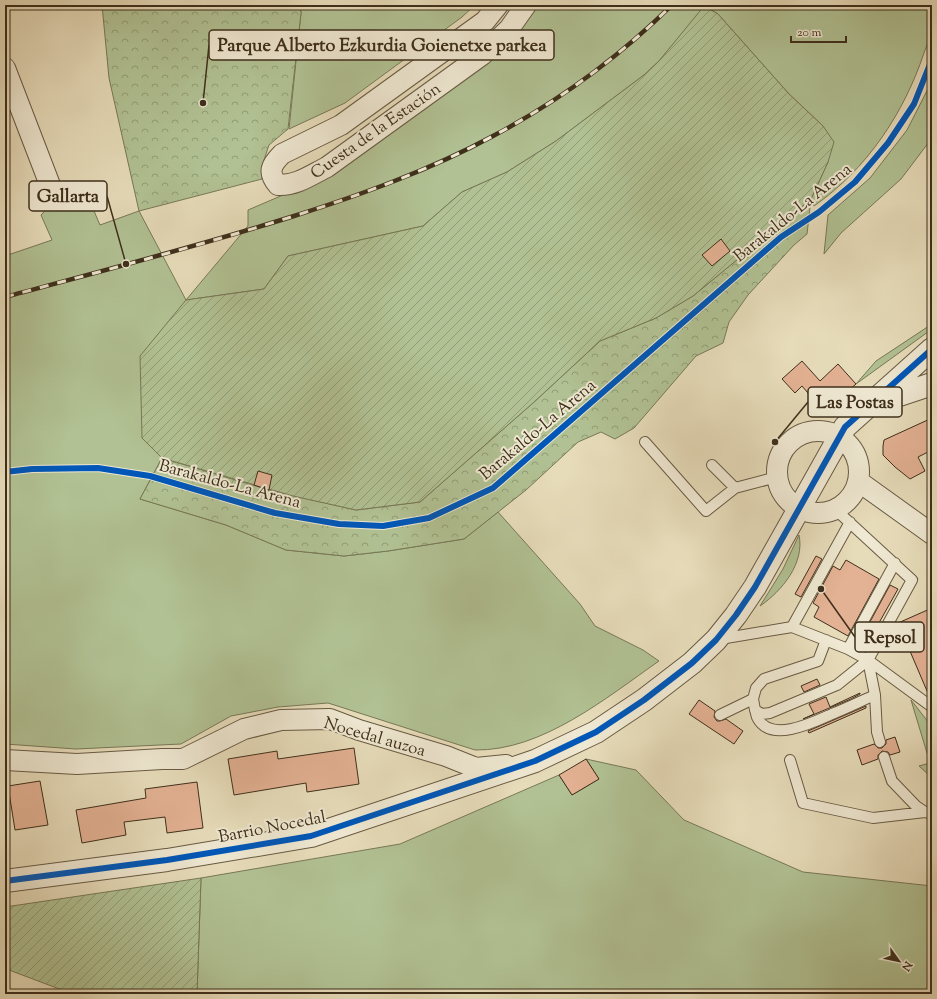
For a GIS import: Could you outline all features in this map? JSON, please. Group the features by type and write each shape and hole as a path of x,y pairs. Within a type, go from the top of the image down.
{"street":[{"name":"Cuesta de la Estación","path":"498,5 485,21 341,125 282,154 275,161 271,170 272,178 278,185 286,185 299,182 327,167 482,55 509,29 526,5"},
{"path":"5,68 55,198"},
{"name":"Barrio Nocedal","path":"5,881 167,860 311,836 535,761 596,732 644,700 692,663 716,640 736,615 755,587 839,436 850,422 932,349"},
{"path":"869,405 932,384"},
{"path":"814,431 827,432 839,436 849,445 856,456 859,468 858,481 853,492 845,502 835,509 823,512 811,512 800,508 787,498 781,490 777,478 778,464 782,452 790,442 801,434 814,431"},
{"path":"858,481 932,534"},
{"name":"Nocedal auzoa","path":"5,760 78,764 183,759 244,729 281,720 330,719 358,730 446,756 476,768 535,761"}],"lane":[{"path":"645,442 706,511 735,488 777,478"},
{"path":"712,465 735,488"},
{"path":"755,710 762,714 770,713 837,685 868,660 912,580 835,509"},
{"path":"792,627 850,522"},
{"path":"848,649 895,563"},
{"path":"716,640 792,627 848,649 868,660 932,706"},
{"path":"826,640 818,661 764,679 756,688 753,699 758,719 766,726 776,730 789,730 803,727 875,695"},
{"path":"868,660 875,695 877,732 880,742"},
{"path":"720,715 753,699"},
{"path":"884,757 892,781 916,806 928,813"},
{"path":"790,760 803,803 873,818 928,813"}],"green space":[{"path":"102,5 300,5 301,13 288,129 269,145 264,160 262,179 139,211 109,78"},
{"path":"300,5 475,5 462,17 345,103 289,129 301,13"},
{"path":"537,5 932,5 932,29 929,38 916,75 894,118 867,157 851,175 814,206 811,199 828,162 823,126 789,94 718,14 705,6 659,61 644,75 556,141 507,172 462,192 423,226 288,256 264,289 186,300 248,226 248,210 332,174 476,72"},
{"path":"704,6 718,14 789,94 823,126 834,142 828,162 811,199 693,296 656,318 600,341 533,403 420,502 356,510 293,496 162,458 142,438 140,356 186,300 264,289 288,256 423,226 462,192 507,172 556,141 644,75 659,61"},
{"path":"932,81 932,138 901,179 841,233 824,254 828,215 870,178 907,130"},
{"path":"71,183 85,190 100,225 139,211 186,300 142,438 162,458 140,499 226,525 286,550 344,556 388,551 464,539 498,512 580,604 595,626 643,650 659,661 595,706 572,720 525,742 500,748 475,750 328,703 278,707 231,716 181,744 76,749 5,744 5,256 52,240 41,215"},
{"path":"811,199 807,234 794,245 748,295 729,322 723,343 696,356 634,428 615,439 601,432 578,442 526,490 464,539 388,551 344,556 286,550 226,525 140,499 162,458 269,490 356,510 420,502 533,403 600,341 656,318 693,296"},
{"path":"932,324 932,329 856,384 876,361"},
{"path":"799,535 799,556 795,566 784,584 776,593 760,606 783,569"},
{"path":"911,700 932,725 932,776 930,776 919,766 930,763"},
{"path":"586,759 636,770 684,820 803,872 932,886 932,994 197,994 201,878 400,844 559,775 572,795 599,779"},
{"path":"201,878 197,994 63,994 62,990 9,970 5,971 5,907"}],"building":[{"path":"721,239 730,251 712,266 702,255"},
{"path":"802,361 820,381 838,364 856,384 824,412 802,386 795,393 782,379"},
{"path":"932,418 932,450 918,457 925,471 910,479 883,455 884,440"},
{"path":"258,471 272,475 269,490 254,485"},
{"path":"816,556 822,559 801,597 795,594"},
{"path":"846,560 879,579 848,636 814,617 819,607 813,603 833,566 840,570"},
{"path":"890,585 898,589 866,646 859,642"},
{"path":"932,608 932,699 930,698 898,623"},
{"path":"817,679 820,685 804,692 801,686"},
{"path":"860,693 851,699 803,719 814,714 809,704 826,697 830,707"},
{"path":"699,700 715,711 714,717 717,721 726,719 743,731 734,744 689,714"},
{"path":"866,706 866,708 809,733 808,731"},
{"path":"895,737 900,752 890,755 888,752 882,751 878,755 878,759 862,765 857,750 874,744 878,748 882,748 886,744 886,740"},
{"path":"354,748 359,784 307,792 306,783 234,795 228,759 277,751 278,759"},
{"path":"586,759 599,779 572,795 559,775"},
{"path":"40,781 48,825 15,830 8,786"},
{"path":"197,782 203,828 167,833 165,817 124,822 126,835 82,843 76,810 146,798 145,789"}],"railway":[{"path":"5,297 186,248 294,216 371,190 445,160 493,136 565,93 631,42 672,5"}],"cycle path":[{"name":"Barakaldo-La Arena","path":"5,472 32,469 98,468 150,476 275,513 339,524 383,526 429,518 493,488 781,237 819,212 855,182 888,143 914,104 932,59"},
{"path":"5,881 167,860 311,836 535,761 596,732 644,700 692,663 716,640 736,615 755,587 845,427 932,349"}],"place":[{"name":"Parque Alberto Ezkurdia Goienetxe parkea","path":"203,103"},
{"name":"Gallarta","path":"126,264"},
{"name":"Las Postas","path":"775,442"},
{"name":"Repsol","path":"821,589"}]}
